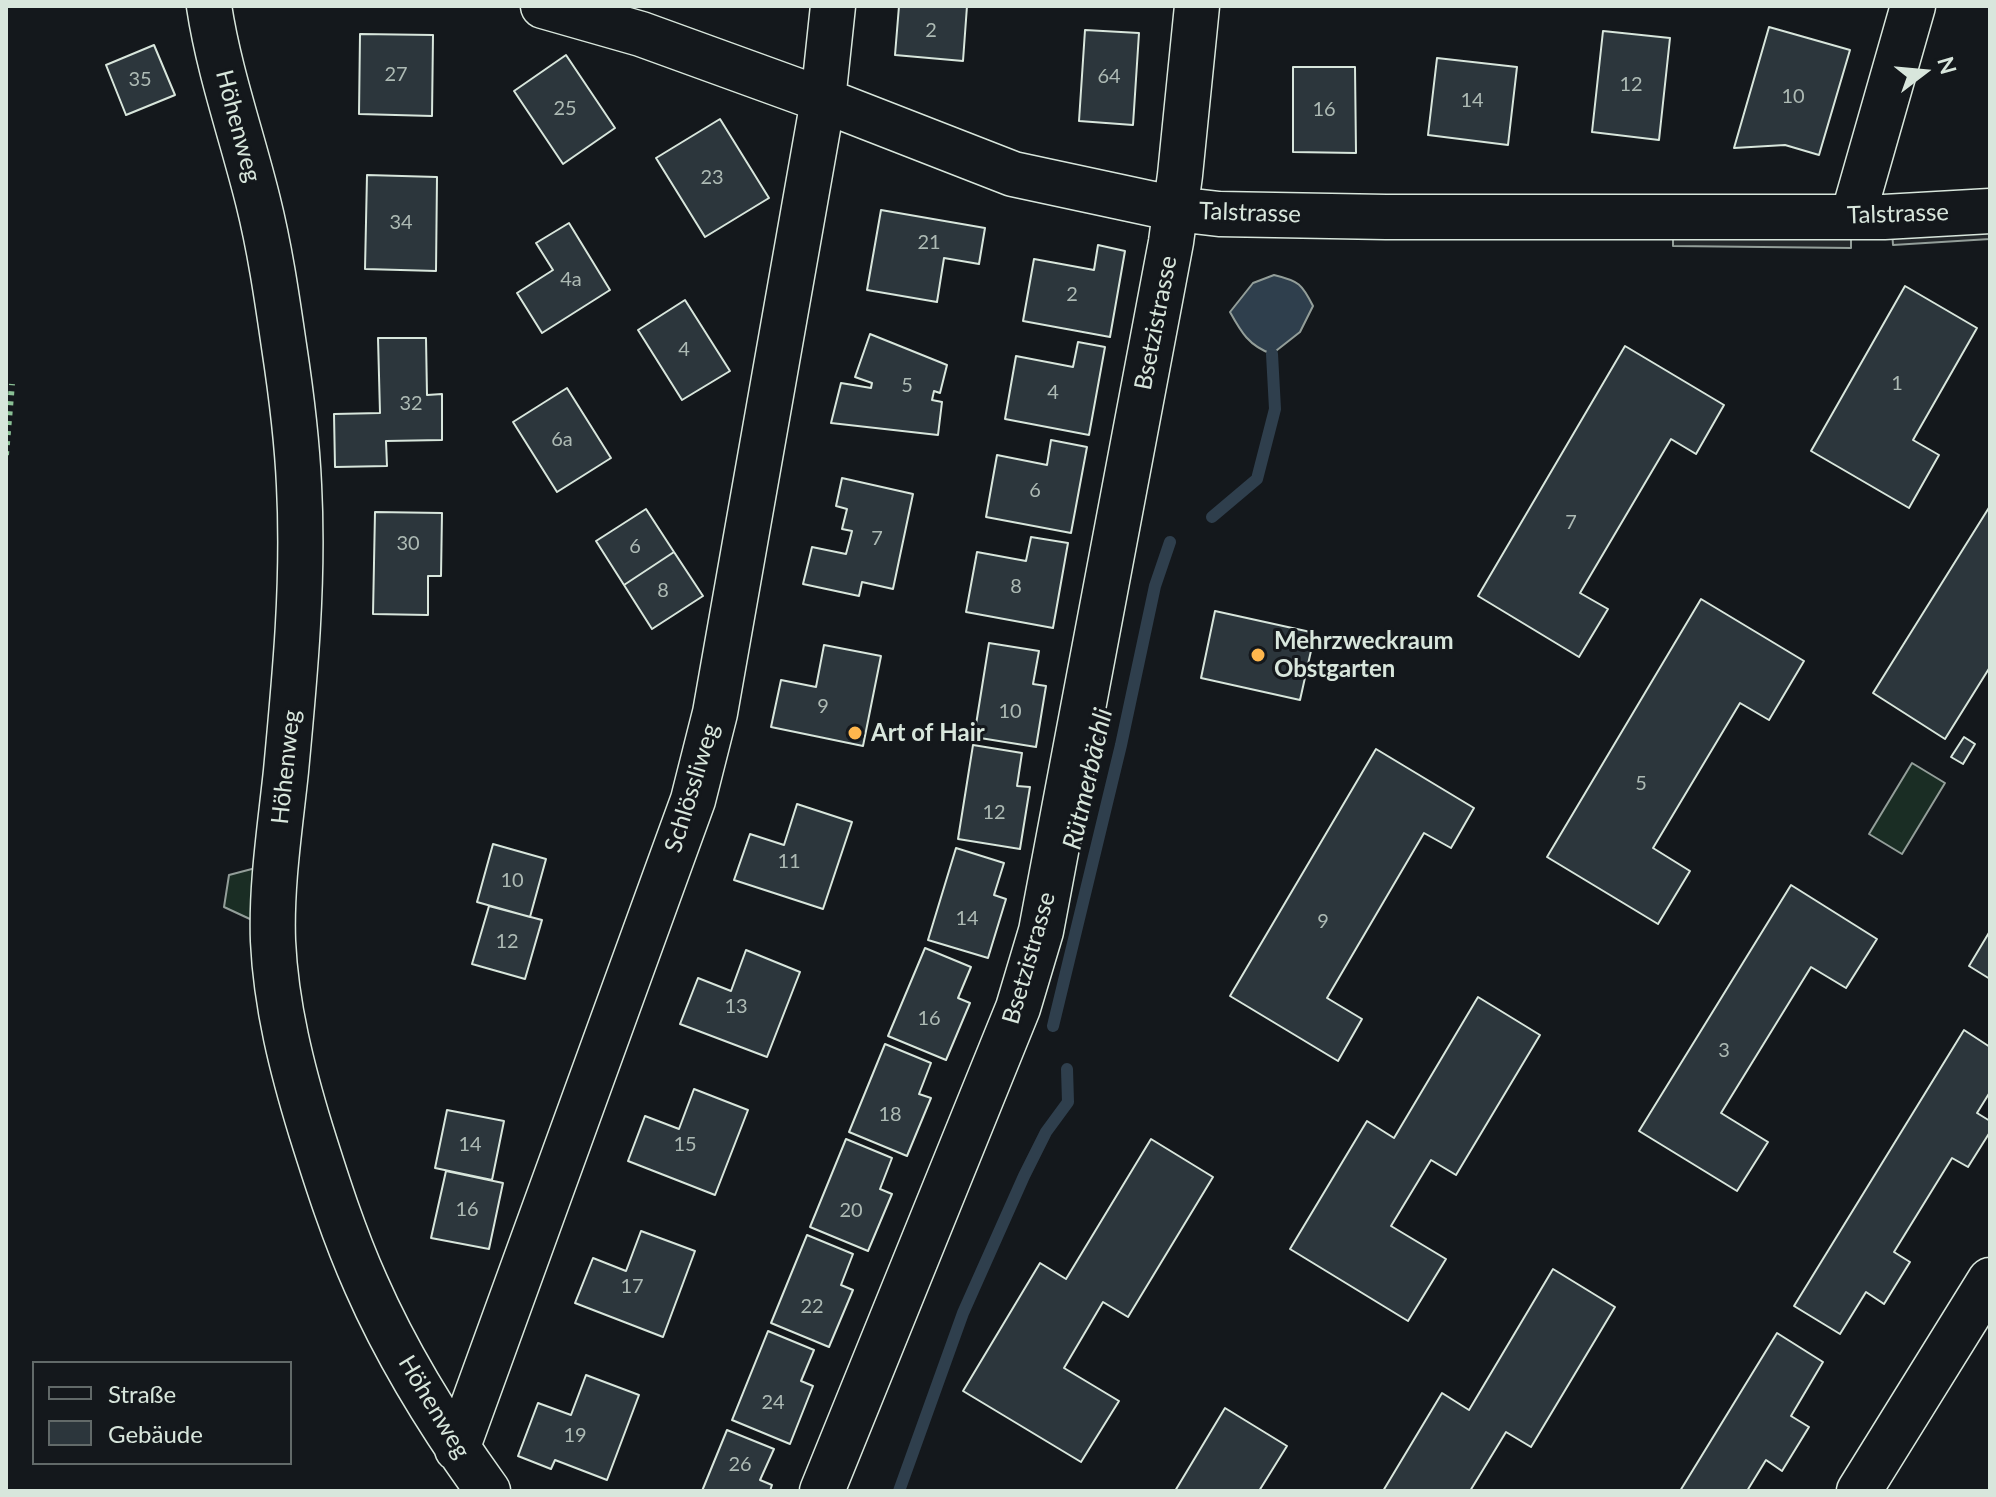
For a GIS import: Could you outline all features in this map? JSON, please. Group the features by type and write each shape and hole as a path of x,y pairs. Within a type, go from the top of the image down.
{"street":[{"name":"Höhenweg","path":"209,6 214,40 259,204 276,289 291,390 299,484 301,572 295,680 275,876 273,942 279,1000 293,1072 325,1176 366,1284 408,1368 457,1449 488,1491"},
{"name":"Talstrasse","path":"543,6 641,34 1013,174 1176,209 1219,214 1385,217 1884,217 1990,211"},
{"name":"Schlössliweg","path":"457,1449 693,800 715,713 823,100 833,6"},
{"name":"Bsetzistrasse","path":"822,1491 1018,1008 1041,931 1176,209 1197,6"},
{"path":"1853,216 1913,6"},
{"path":"1859,1491 1990,1280"}],"green space":[{"path":"1912,763 1945,783 1902,854 1869,834"},
{"path":"267,865 265,926 224,907 229,875"}],"shaded area":[{"path":"1990,225 1990,239 1893,245 1892,230"},
{"path":"1673,232 1851,234 1851,248 1673,246"}],"water":[{"path":"1274,275 1299,284 1313,306 1300,332 1272,354 1246,338 1230,312 1253,283"}],"building":[{"path":"899,6 967,6 963,61 895,55"},
{"path":"1769,27 1850,50 1819,155 1785,145 1734,148"},
{"path":"1085,30 1139,33 1133,125 1079,121"},
{"path":"1603,31 1670,38 1659,140 1592,132"},
{"path":"360,34 433,35 432,116 359,114"},
{"path":"154,45 175,95 126,115 106,65"},
{"path":"566,55 615,128 563,164 514,91"},
{"path":"1437,58 1517,67 1508,145 1428,135"},
{"path":"1293,67 1355,67 1356,153 1293,152"},
{"path":"720,119 769,198 705,237 656,158"},
{"path":"367,175 437,177 436,271 365,269"},
{"path":"881,210 985,228 979,264 944,258 937,302 867,290"},
{"path":"569,223 610,290 542,333 517,293 553,270 536,243"},
{"path":"1098,245 1125,251 1110,337 1023,321 1034,259 1094,270"},
{"path":"1905,286 1977,328 1913,440 1939,455 1909,508 1811,451"},
{"path":"685,300 730,371 682,400 638,330"},
{"path":"870,334 947,365 940,393 934,391 932,400 942,402 938,435 831,423 841,383 871,388 872,383 855,377"},
{"path":"378,338 426,338 427,395 442,394 442,440 386,441 387,466 335,467 334,414 380,413"},
{"path":"1078,342 1105,347 1089,435 1005,419 1016,356 1073,367"},
{"path":"1625,346 1724,405 1696,454 1671,439 1580,593 1608,609 1579,657 1478,596"},
{"path":"567,388 611,458 557,492 513,422"},
{"path":"1051,440 1087,447 1071,533 986,517 997,455 1047,465"},
{"path":"842,478 913,494 893,589 862,582 859,596 803,584 812,547 846,554 852,531 842,529 847,509 836,506"},
{"path":"1990,506 1990,667 1945,739 1873,693"},
{"path":"646,509 674,552 624,585 596,541"},
{"path":"375,512 442,513 441,576 428,576 428,615 373,614"},
{"path":"1031,537 1068,543 1053,628 966,612 977,552 1026,561"},
{"path":"674,552 703,596 652,629 624,585"},
{"path":"1701,599 1804,661 1769,720 1740,703 1653,848 1690,871 1658,924 1547,857"},
{"name":"Mehrzweckraum Obstgarten","path":"1215,611 1315,633 1300,700 1201,678"},
{"path":"989,643 1039,651 1033,684 1046,686 1036,747 974,737"},
{"path":"824,645 881,656 863,746 771,727 781,680 816,687"},
{"path":"1964,737 1975,744 1963,764 1951,757"},
{"path":"973,745 1022,753 1017,786 1030,787 1020,849 958,839"},
{"path":"1376,749 1474,808 1451,848 1424,833 1327,998 1362,1019 1338,1061 1230,996"},
{"path":"797,804 852,822 823,909 734,880 750,834 784,845"},
{"path":"493,844 546,859 530,917 477,902"},
{"path":"956,848 1004,863 994,895 1006,899 988,958 928,940"},
{"path":"1791,885 1877,939 1846,988 1811,967 1721,1113 1768,1142 1737,1191 1639,1131"},
{"path":"489,906 542,920 525,979 472,964"},
{"path":"1990,931 1990,979 1969,966"},
{"path":"925,948 971,967 958,998 970,1003 946,1060 888,1036"},
{"path":"746,950 800,972 767,1057 680,1024 698,978 731,991"},
{"path":"1478,997 1540,1035 1456,1175 1431,1160 1391,1226 1446,1259 1408,1321 1290,1249 1367,1121 1394,1138"},
{"path":"1964,1030 1990,1047 1990,1092 1977,1113 1990,1121 1990,1132 1968,1167 1952,1158 1894,1252 1910,1262 1884,1304 1866,1292 1840,1334 1794,1306"},
{"path":"885,1044 931,1063 919,1094 931,1098 907,1156 849,1132"},
{"path":"694,1089 748,1110 715,1195 628,1161 645,1116 679,1129"},
{"path":"447,1110 504,1121 492,1180 435,1168"},
{"path":"846,1139 892,1158 880,1189 892,1194 868,1251 810,1227"},
{"path":"1151,1139 1213,1177 1128,1317 1103,1302 1064,1368 1119,1401 1081,1462 963,1391 1040,1263 1066,1279"},
{"path":"446,1171 503,1183 489,1249 431,1238"},
{"path":"641,1231 695,1251 663,1337 575,1303 593,1258 626,1271"},
{"path":"807,1235 853,1254 841,1285 853,1290 829,1347 771,1323"},
{"path":"1553,1269 1615,1307 1531,1447 1506,1432 1470,1491 1383,1491 1442,1393 1469,1410"},
{"path":"768,1331 814,1350 801,1381 813,1386 790,1444 732,1420"},
{"path":"1777,1333 1823,1362 1791,1416 1809,1427 1782,1471 1766,1460 1747,1491 1680,1491"},
{"path":"586,1375 639,1395 607,1480 555,1460 551,1469 518,1456 538,1403 571,1415"},
{"path":"1225,1408 1287,1446 1259,1491 1175,1491"},
{"path":"727,1430 774,1449 760,1480 772,1485 770,1491 702,1491"}],"waterway":[{"name":"Rütmerbächli","path":"1212,517 1257,479 1275,409 1272,354"},
{"name":"Rütmerbächli","path":"1053,1026 1121,745 1155,586 1170,542"},
{"name":"Rütmerbächli","path":"899,1491 963,1313 1024,1176 1046,1132 1068,1102 1067,1069"}],"hedge":[{"path":"6,455 12,384"}],"place":[{"name":"Mehrzweckraum Obstgarten","path":"1258,655"},
{"name":"Art of Hair","path":"855,733"}]}
